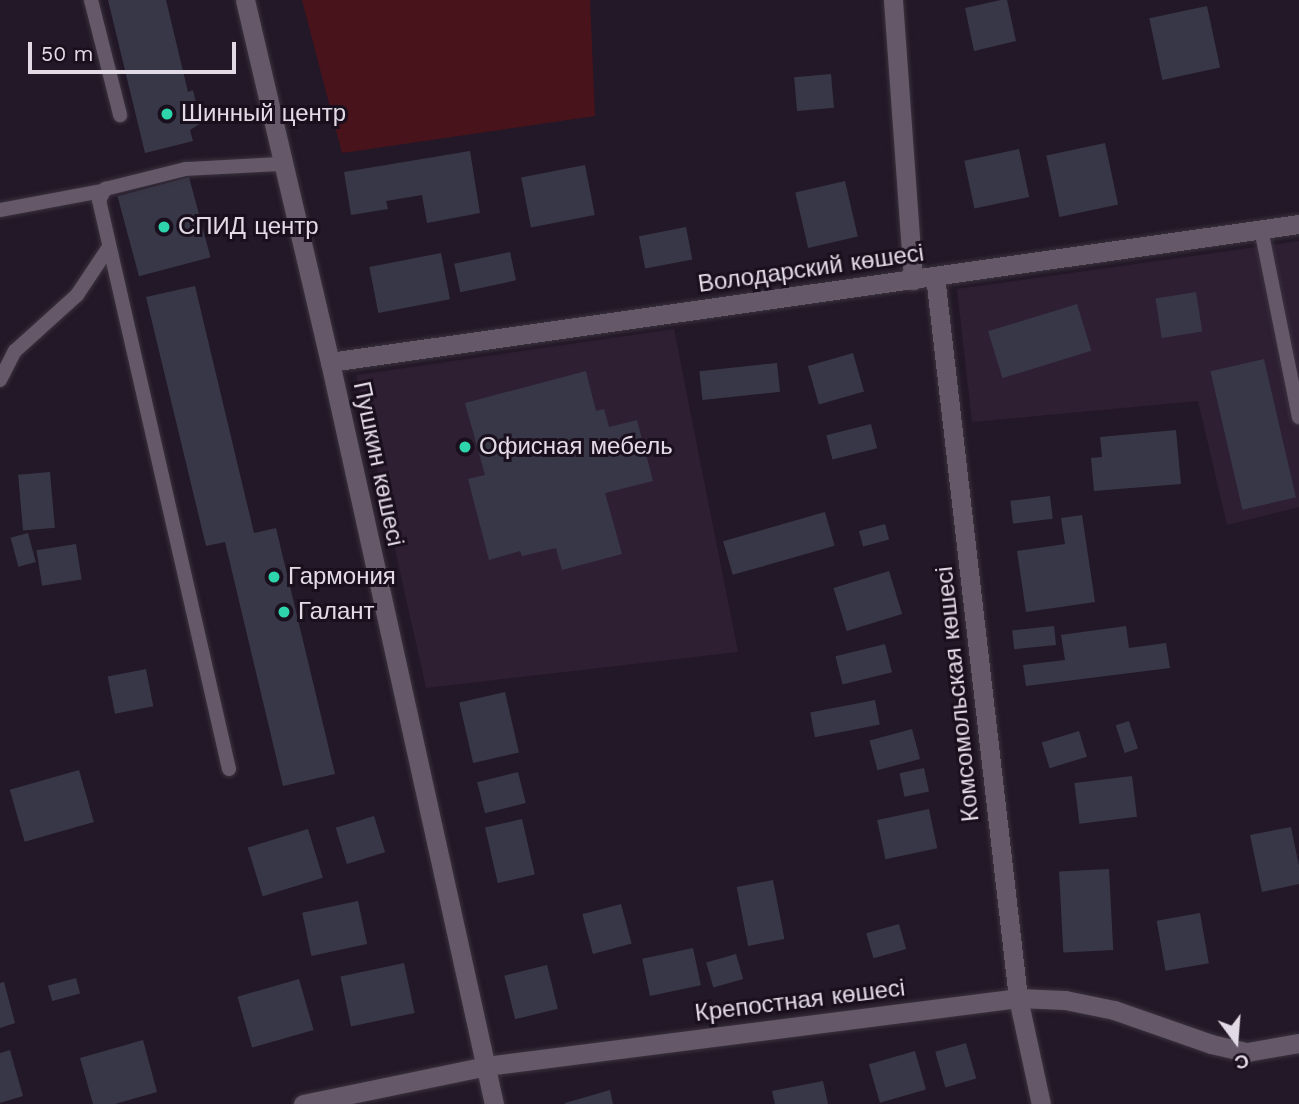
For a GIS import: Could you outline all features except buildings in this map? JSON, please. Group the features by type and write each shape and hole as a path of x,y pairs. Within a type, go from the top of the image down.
{"street":[{"name":"Пушкин көшесі","path":"245,0 330,362 494,1104"},
{"path":"892,0 913,280"},
{"name":"Володарский көшесі","path":"330,362 1299,224"},
{"name":"Комсомольская көшесі","path":"935,276 1018,998 1041,1104"},
{"name":"Крепостная көшесі","path":"303,1104 486,1066 1018,998 1065,1000 1114,1010 1211,1044 1247,1052 1299,1043"}],"lane":[{"path":"91,0 120,115"},
{"path":"0,210 102,191 115,185 186,169 282,164"},
{"path":"102,191 99,206 229,769"},
{"path":"1261,229 1299,417"},
{"path":"0,380 15,351 77,295 109,247"}],"shaded area":[{"path":"302,0 590,0 595,116 342,153"},
{"path":"1299,241 1299,507 1227,525 1198,401 972,422 957,289"},
{"path":"674,329 738,652 426,688 356,375"}],"place":[{"name":"Шинный центр","path":"167,114"},
{"name":"СПИД центр","path":"164,227"},
{"name":"Офисная мебель","path":"465,447"},
{"name":"Гармония","path":"274,577"},
{"name":"Галант","path":"284,612"}]}
